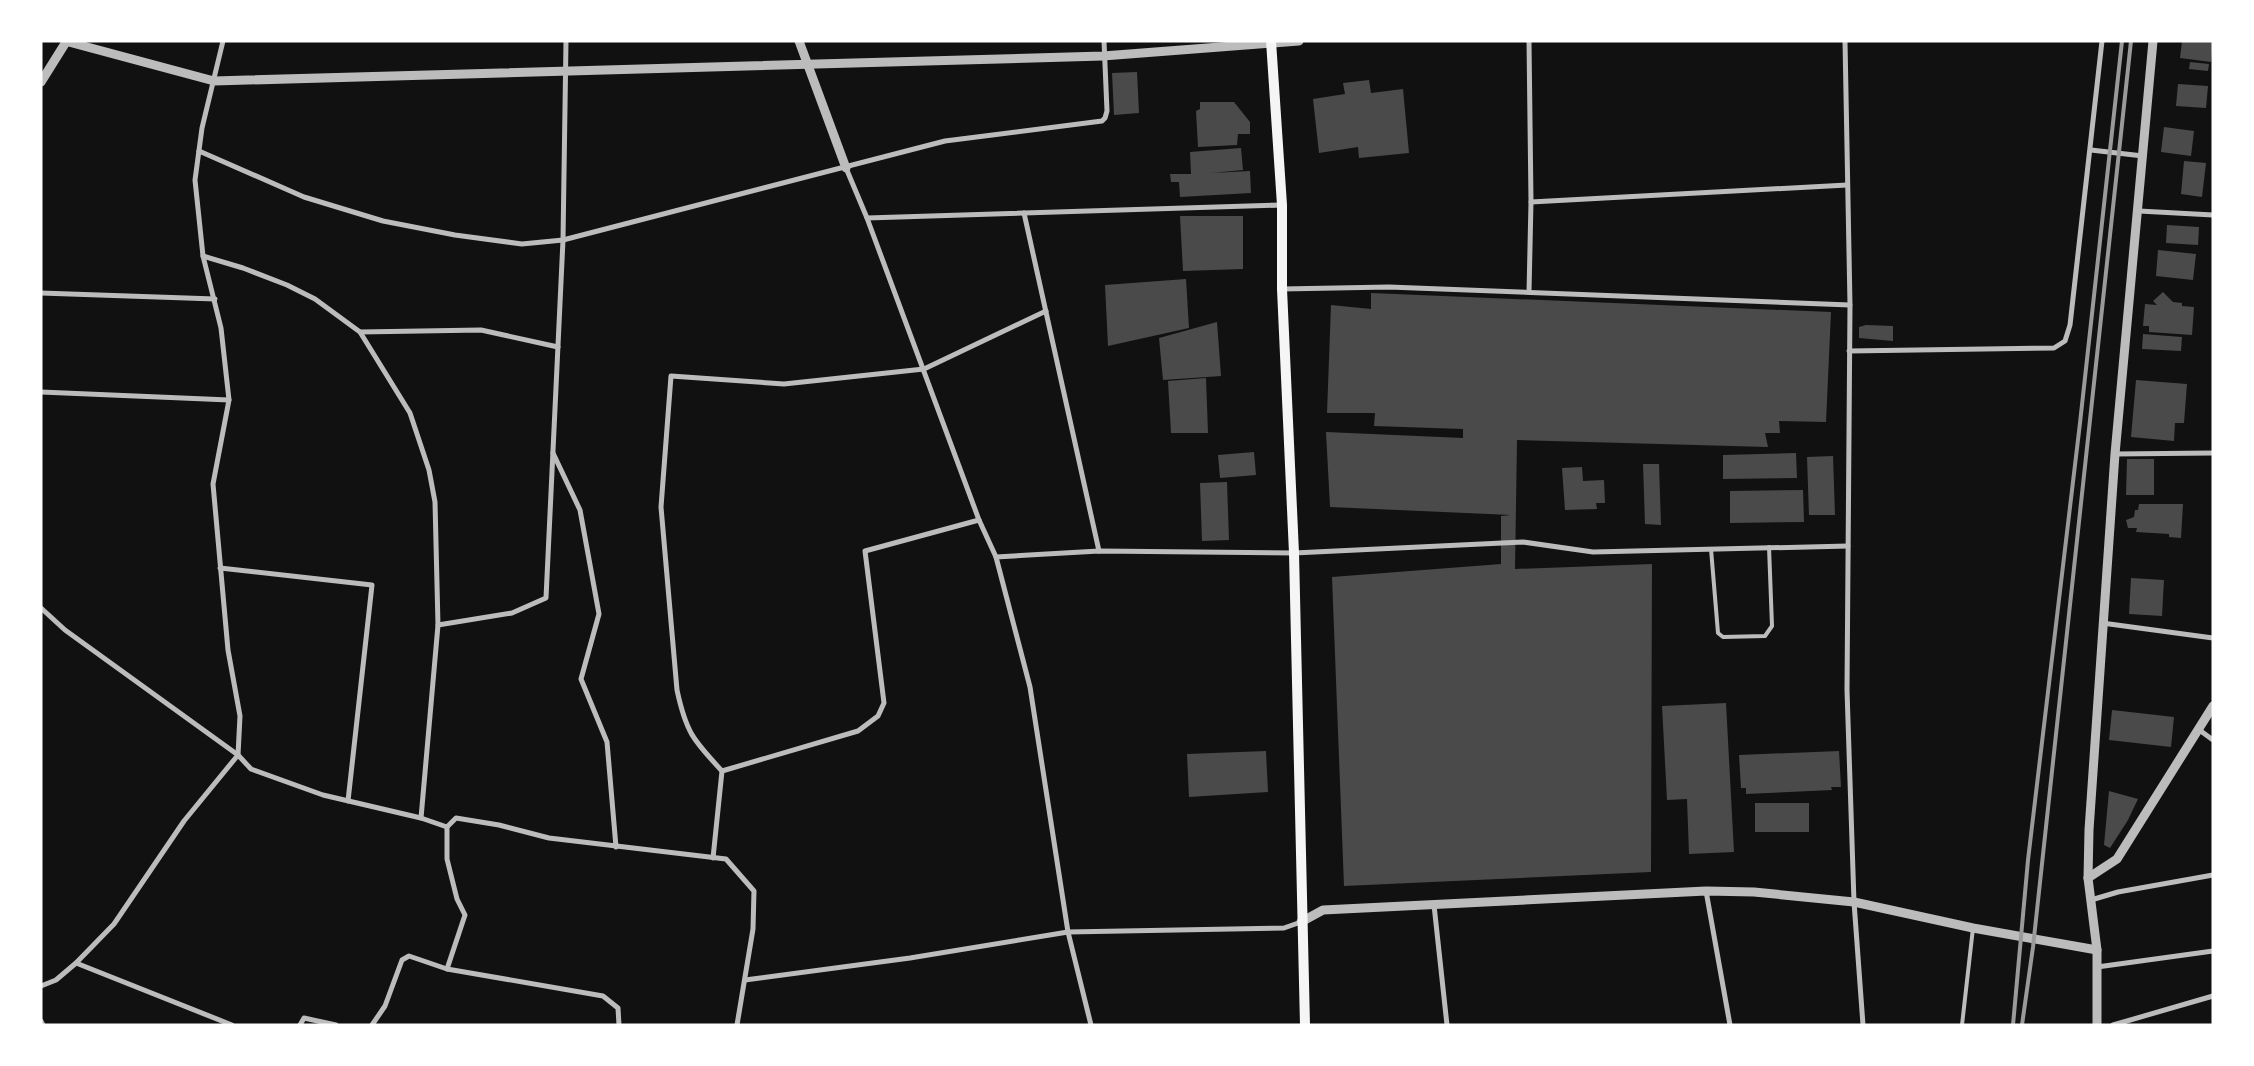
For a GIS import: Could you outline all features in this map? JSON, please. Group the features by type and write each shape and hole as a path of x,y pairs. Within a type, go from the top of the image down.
{"main road":[{"path":"1272,43 1282,205 1282,289 1294,553 1305,1025"}],"street":[{"path":"41,82 66,41 214,80 1103,56 1299,41"},
{"path":"41,986 56,980 76,963 114,924 184,821 238,756 240,716 228,650 213,484 229,400 221,328 203,256 195,180 199,151 223,41"},
{"path":"438,625 512,613 546,598 564,240 564,70 566,41"},
{"path":"799,41 806,64 924,369 979,520 996,558 1030,687 1068,932 1091,1025"},
{"path":"199,151 304,197 383,221 455,235 522,244 564,240 946,141 1102,121 1107,111 1103,56 1104,41"},
{"path":"1529,41 1531,202 1529,292"},
{"path":"1845,41 1850,305 1847,690 1854,902 1864,1025"},
{"path":"1849,351 2054,348 2065,341 2070,325 2102,41"},
{"path":"2097,1025 2097,950 2088,878 2102,623 2115,454 2139,211 2153,41"},
{"path":"2091,150 2144,156"},
{"path":"1531,202 1847,185"},
{"path":"867,218 1282,205"},
{"path":"2139,211 2213,215"},
{"path":"1024,213 1099,551"},
{"path":"203,256 243,268 287,285 315,299 360,332 410,413 428,470 435,502 438,625 421,818"},
{"path":"1282,289 1389,287 1850,305"},
{"path":"41,293 215,299"},
{"path":"713,858 722,772 694,741 684,719 677,690 660,507 671,376 784,384 924,369 1046,311"},
{"path":"360,332 480,330 558,347"},
{"path":"41,392 229,400"},
{"path":"553,452 580,510 599,614 581,678 607,742 616,847"},
{"path":"2115,454 2213,453"},
{"path":"722,772 858,730 878,716 884,703 865,551 979,520"},
{"path":"996,558 1099,551 1294,553 1523,542 1593,552 1848,546"},
{"path":"220,568 372,585 348,801"},
{"path":"41,608 80,642 238,756 251,769 323,795 421,818 447,827"},
{"path":"2102,623 2213,638"},
{"path":"2088,878 2117,859 2213,706"},
{"path":"2198,729 2213,740"},
{"path":"447,969 465,915 457,899 446,859 447,827 456,818 499,824 549,838 726,859 754,891 753,929 737,1025"},
{"path":"2091,900 2118,892 2213,875"},
{"path":"1706,891 1730,1025"},
{"path":"745,980 910,958 1068,932 1284,928 1302,922 1323,910 1706,891 1754,892 1854,902 1973,928 2097,950"},
{"path":"1434,905 1447,1025"},
{"path":"2096,967 2213,951"},
{"path":"372,1025 385,1006 402,960 409,956 447,969 603,996 618,1008 620,1025"},
{"path":"76,963 232,1025"},
{"path":"2113,1025 2213,996"},
{"path":"300,1025 304,1018 336,1025"},
{"path":"41,1021 44,1025"}],"lane":[{"path":"1711,549 1718,633 1723,637 1765,636 1772,626 1769,548"},
{"path":"1962,1025 1973,928"}],"building":[{"path":"2182,41 2213,41 2211,62 2180,58"},
{"path":"2190,62 2209,64 2208,71 2189,69"},
{"path":"1137,72 1139,113 1114,115 1112,73"},
{"path":"1369,80 1371,93 1403,89 1409,153 1359,158 1358,147 1319,153 1313,99 1345,94 1343,83"},
{"path":"2178,84 2208,86 2206,108 2176,106"},
{"path":"1200,102 1234,102 1250,122 1250,134 1238,134 1237,145 1198,147 1196,111 1200,109"},
{"path":"2164,127 2194,131 2191,156 2161,152"},
{"path":"1241,148 1243,170 1211,173 1250,171 1251,193 1180,197 1179,182 1171,182 1170,174 1191,174 1190,152"},
{"path":"2184,161 2206,163 2202,197 2181,194"},
{"path":"1180,216 1243,216 1243,269 1183,271"},
{"path":"2167,225 2199,227 2198,245 2166,243"},
{"path":"2158,250 2196,254 2193,280 2156,276"},
{"path":"1186,279 1189,328 1108,346 1105,285"},
{"path":"2163,292 2173,302 2182,303 2182,306 2194,307 2192,335 2149,332 2149,326 2143,326 2145,304 2157,305 2153,301"},
{"path":"1371,293 1831,312 1826,422 1779,421 1780,433 1765,433 1768,447 1517,440 1515,569 1652,564 1651,872 1344,886 1332,577 1501,564 1501,516 1511,515 1330,507 1326,432 1463,438 1463,429 1374,426 1375,413 1327,413 1331,305 1371,309"},
{"path":"1217,322 1221,376 1163,380 1159,338"},
{"path":"1866,325 1893,326 1893,341 1859,338 1859,327"},
{"path":"2143,334 2182,337 2181,351 2142,349"},
{"path":"1206,378 1208,433 1171,433 1168,381"},
{"path":"2136,380 2187,384 2184,423 2175,423 2174,441 2131,437"},
{"path":"1254,452 1256,475 1220,478 1218,455"},
{"path":"1796,453 1797,478 1723,479 1723,455"},
{"path":"1833,456 1835,515 1809,515 1807,457"},
{"path":"2127,459 2154,459 2154,495 2126,495"},
{"path":"1643,464 1659,464 1661,525 1645,524"},
{"path":"1582,467 1583,481 1604,480 1605,503 1596,503 1597,509 1565,510 1562,468"},
{"path":"1227,482 1229,540 1202,541 1200,483"},
{"path":"1803,490 1804,522 1730,523 1730,491"},
{"path":"2139,504 2183,504 2181,538 2169,537 2169,534 2136,532 2137,528 2128,528 2126,520 2134,517 2135,510 2138,510"},
{"path":"2131,578 2164,580 2162,616 2129,614"},
{"path":"1726,703 1734,852 1689,854 1687,799 1667,800 1662,706"},
{"path":"2112,710 2174,717 2171,747 2109,740"},
{"path":"1266,751 1268,792 1189,797 1187,754"},
{"path":"1839,751 1841,787 1831,787 1832,790 1746,794 1746,788 1741,788 1739,755"},
{"path":"2109,791 2138,799 2128,820 2110,848 2104,845"},
{"path":"1755,803 1809,803 1809,832 1755,832"}],"railway":[{"path":"2013,1025 2028,860 2080,423 2122,41"},
{"path":"2022,1025 2033,947 2131,41"}]}
